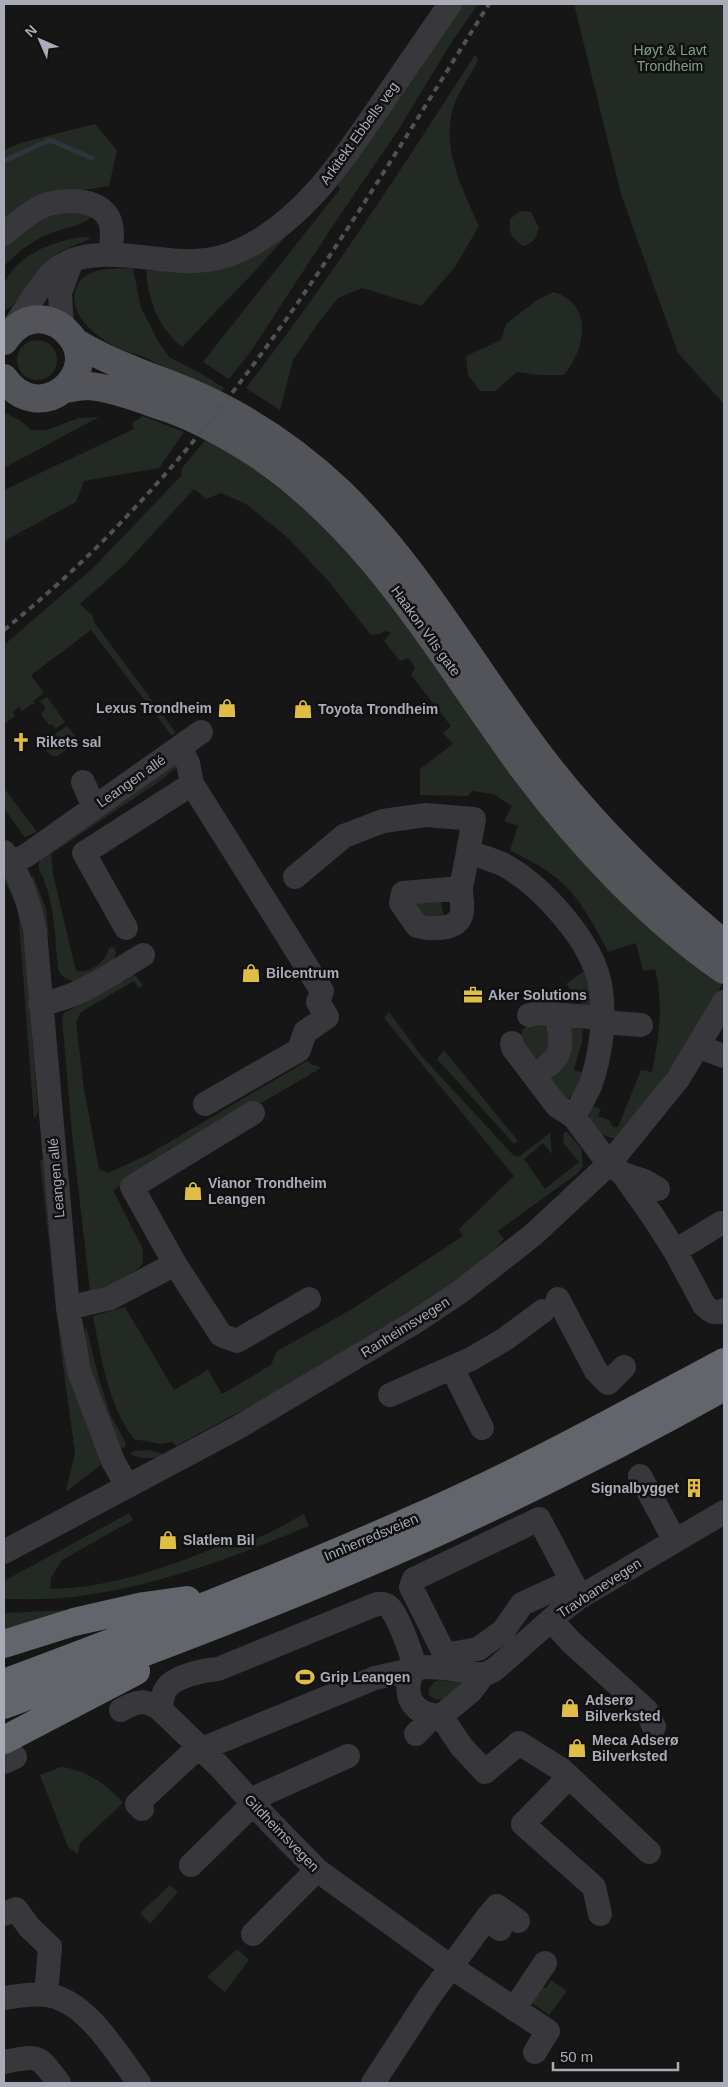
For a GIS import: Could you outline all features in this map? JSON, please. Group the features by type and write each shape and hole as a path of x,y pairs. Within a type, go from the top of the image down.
{"highway":[{"name":"Innherredsveien","path":"4,1706 246,1600 498,1479 724,1362"},
{"name":"Innherredsveien","path":"4,1683 427,1537 516,1495 724,1387"},
{"path":"4,1644 74,1622 144,1606 246,1600"},
{"path":"8,1753 246,1600"}],"main road":[{"name":"Haakon VIIs gate","path":"7,336 20,324 30,320 47,321 95,354 191,392 241,418 291,451 339,491 383,538 417,581 544,761 587,813 637,867 678,906 724,944"},
{"path":"65,389 77,371 79,360 70,335"},
{"name":"Haakon VIIs gate","path":"6,385 22,395 33,399 55,396 65,389 89,386 129,395 180,411 227,435 275,466 322,504 367,552 399,592 526,772 571,827 617,877 664,922 724,970"}],"street":[{"name":"Arkitekt Ebbells veg","path":"7,336 48,277 57,268 72,260 80,257 110,255 185,261 214,259 242,250 267,235 293,214 325,182 357,140 450,4"},
{"path":"4,234 30,214 52,204 85,202 97,206 110,220 112,234 110,255"},
{"path":"70,335 60,293 72,260"},
{"name":"Leangen allé","path":"127,1486 113,1461 79,1371 68,1308 35,931 28,898 8,858 28,855 201,732"},
{"path":"180,747 188,763 192,784 322,990 318,1002 327,1017 305,1032 299,1050 205,1104"},
{"path":"82,782 94,807"},
{"path":"126,928 84,853 192,784"},
{"path":"295,877 344,836 382,821 426,815 474,820 461,888"},
{"path":"468,852 503,865 533,886 555,906 575,932 590,959 600,984 602,1020 596,1062 590,1086 565,1121"},
{"path":"40,1004 56,1002 92,985 143,955"},
{"name":"Ranheimsvegen","path":"4,1552 236,1428 415,1322 460,1292 616,1169 699,1047 724,1002"},
{"path":"529,1015 540,1013 641,1025"},
{"path":"534,1074 555,1061 562,1045 557,1015"},
{"path":"512,1043 513,1048 557,1106 565,1121 616,1169 675,1251 704,1305 710,1311 719,1313 724,1310"},
{"path":"699,1047 724,1056"},
{"path":"253,1113 132,1187 175,1264 221,1335 237,1341 309,1299"},
{"path":"616,1169 644,1180 658,1189"},
{"path":"675,1251 721,1223"},
{"path":"68,1308 110,1298 175,1264"},
{"path":"390,1395 452,1368 505,1339 551,1305 596,1371 608,1383 624,1367"},
{"path":"452,1368 482,1428"},
{"path":"640,1476 665,1532"},
{"name":"Travbanevegen","path":"416,1734 471,1691 483,1675 494,1670 509,1658 551,1620 575,1581 665,1532 724,1512"},
{"path":"142,1809 137,1804 192,1754 375,1678 446,1662 478,1649 503,1631 522,1604 575,1581 539,1519 414,1579 411,1587 446,1662 483,1675"},
{"path":"160,1709 166,1688 175,1680 201,1670 218,1668 377,1604 384,1604 389,1606 394,1612 407,1644 414,1668 409,1683 409,1697 419,1711 437,1716 485,1772 519,1743 569,1776 650,1852"},
{"path":"551,1620 571,1642 647,1711 654,1727"},
{"name":"Gildheimsvegen","path":"121,1710 141,1702 150,1702 160,1709 257,1800 317,1870 451,1967 548,2031 535,2052"},
{"path":"191,1865 257,1800 348,1756"},
{"path":"569,1776 523,1824 594,1887 600,1914"},
{"path":"253,1934 317,1870"},
{"path":"4,1914 16,1909 28,1928 50,1947 46,1995"},
{"path":"373,2083 429,1997 451,1967 501,1923"},
{"path":"514,2009 546,1963"},
{"path":"4,1998 46,1995 72,2004 82,2012 108,2042 139,2083"},
{"path":"4,2062 31,2056 42,2062 59,2083"}],"green space":[{"path":"460,4 478,4 451,43 397,132 251,351 229,379 203,362 340,189 337,184"},
{"name":"Høyt & Lavt Trondheim","path":"574,4 724,4 724,404 678,353 621,194"},
{"path":"475,55 478,60 453,108 450,123 450,139 452,154 461,184 479,226 455,267 421,306 362,288 338,298 293,360 280,410 246,388 336,265"},
{"path":"95,124 117,150 109,186 59,194 4,225 4,150 20,143"},
{"path":"70,209 93,216 80,224 62,229 35,241 4,266 4,243 44,216"},
{"path":"520,211 531,212 539,228 534,240 523,246 513,238 510,228 510,219"},
{"path":"308,212 255,271 182,347 167,331 156,312 149,292 146,270 171,271"},
{"path":"83,237 92,238 59,252 11,307 4,310 4,283 18,264 48,246"},
{"path":"133,268 141,308 158,341 169,357 224,388 220,393 144,357 114,346 96,334 82,319 74,301 75,292 84,277 90,273 106,269"},
{"path":"554,292 567,298 576,307 581,317 581,340 572,364 564,375 540,375 517,372 495,391 480,391 468,375 466,356 501,340 506,324 537,300"},
{"path":"37,340 51,346 57,360 51,374 37,380 23,374 17,360 23,346"},
{"path":"4,412 21,421 31,430 47,430 79,418 99,417 4,468"},
{"path":"143,416 184,432 159,468 84,481 76,502 4,541 4,490 134,429 132,423"},
{"path":"206,439 249,465 316,517 723,983 674,1064 660,1084 615,1138 599,1132 591,1122 590,1105 601,1109 598,1116 609,1120 613,1127 618,1127 641,1070 652,1072 660,1020 658,982 655,969 643,971 636,943 608,952 583,907 567,887 538,865 510,850 518,826 504,821 512,806 493,794 472,791 468,796 420,795 420,769 453,744 443,733 451,726 411,675 415,667 408,658 400,661 384,641 391,633 385,631 380,634 371,635 330,583 288,538 246,504 221,493 206,499 194,489 125,564 80,604 93,616 94,622 176,733 171,735 91,630 31,675 44,693 33,701 34,705 32,704 22,711 19,707 13,712 15,716 4,724 4,645 93,568 181,476 182,468"},
{"path":"47,697 65,722 55,729 52,724 49,725 41,714 46,708 40,701"},
{"path":"67,726 79,741 57,756 51,756 41,744"},
{"path":"179,758 177,767 160,781 51,854 53,874 76,971 92,969 97,966 109,948 114,947 116,953 110,964 97,973 78,982 66,978 61,975 58,969 53,915 48,893 39,869 40,859"},
{"path":"4,788 37,832 25,837 23,835 4,808"},
{"path":"4,870 11,887 17,906 4,879"},
{"path":"33,875 46,909 49,938 31,880"},
{"path":"440,897 445,922 432,925 418,910 416,900"},
{"path":"18,913 26,955 29,990 38,1112 34,1119"},
{"path":"588,968 595,1006 579,1006 582,1004 566,984"},
{"path":"132,974 137,977 143,986 139,988 134,981 81,1012 76,1022 84,1089 99,1169 108,1173 149,1154 307,1061 321,1068 113,1190 143,1249 143,1262 139,1268 110,1285 90,1291 72,1134 62,1017 64,1013"},
{"path":"389,1012 420,1054 514,1156 520,1156 550,1133 552,1154 543,1143 524,1159 545,1189 579,1162 564,1144 563,1134 566,1131 581,1148 583,1166 578,1173 498,1231 504,1239 481,1265 411,1311 282,1389 176,1446 172,1442 161,1444 134,1439 125,1426 112,1396 93,1316 125,1307 174,1390 208,1370 222,1394 271,1365 277,1351 352,1309 463,1236 459,1229 514,1176 384,1018"},
{"path":"533,1021 551,1026 555,1044 542,1057 533,1057 520,1044 523,1030"},
{"path":"564,1027 583,1029 582,1042 574,1070 586,1074 579,1087 566,1101 546,1077"},
{"path":"444,1050 518,1141 514,1144 437,1059"},
{"path":"43,1159 53,1253 100,1453 101,1465 67,1491 75,1453 61,1351 40,1161"},
{"path":"86,1326 99,1379 111,1416 126,1443 124,1449 119,1446 90,1367 83,1337"},
{"path":"148,1450 164,1454 147,1458 130,1454 134,1451"},
{"path":"129,1513 133,1520 62,1560 51,1578 50,1589 74,1588 120,1580 164,1567 230,1542 233,1548 269,1533 304,1514 309,1526 193,1570 134,1586 64,1598 4,1599 4,1581"},
{"path":"72,1610 4,1638 4,1613"},
{"path":"440,1680 460,1683 461,1685 446,1698 438,1700 429,1695 428,1690 434,1682"},
{"path":"61,1767 70,1768 95,1779 123,1803 80,1843 78,1854 68,1847 40,1775"},
{"path":"170,1885 178,1892 150,1924 140,1913"},
{"path":"237,1949 249,1960 225,1992 207,1977"},
{"path":"551,1980 567,1991 549,2015 528,2000 538,1984 546,1988"}],"waterway":[{"path":"4,161 50,140 92,158"}],"railway":[{"path":"4,630 67,575 113,531 180,458 229,397 321,269 489,4"}],"place":[{"name":"Lexus Trondheim","path":"227,708"},
{"name":"Toyota Trondheim","path":"303,709"},
{"name":"Rikets sal","path":"21,742"},
{"name":"Bilcentrum","path":"251,973"},
{"name":"Aker Solutions","path":"473,995"},
{"name":"Vianor Trondheim Leangen","path":"193,1191"},
{"name":"Signalbygget","path":"694,1488"},
{"name":"Slatlem Bil","path":"168,1540"},
{"name":"Grip Leangen","path":"305,1677"},
{"name":"Adserø Bilverksted","path":"570,1708"},
{"name":"Meca Adserø Bilverksted","path":"577,1748"}]}
